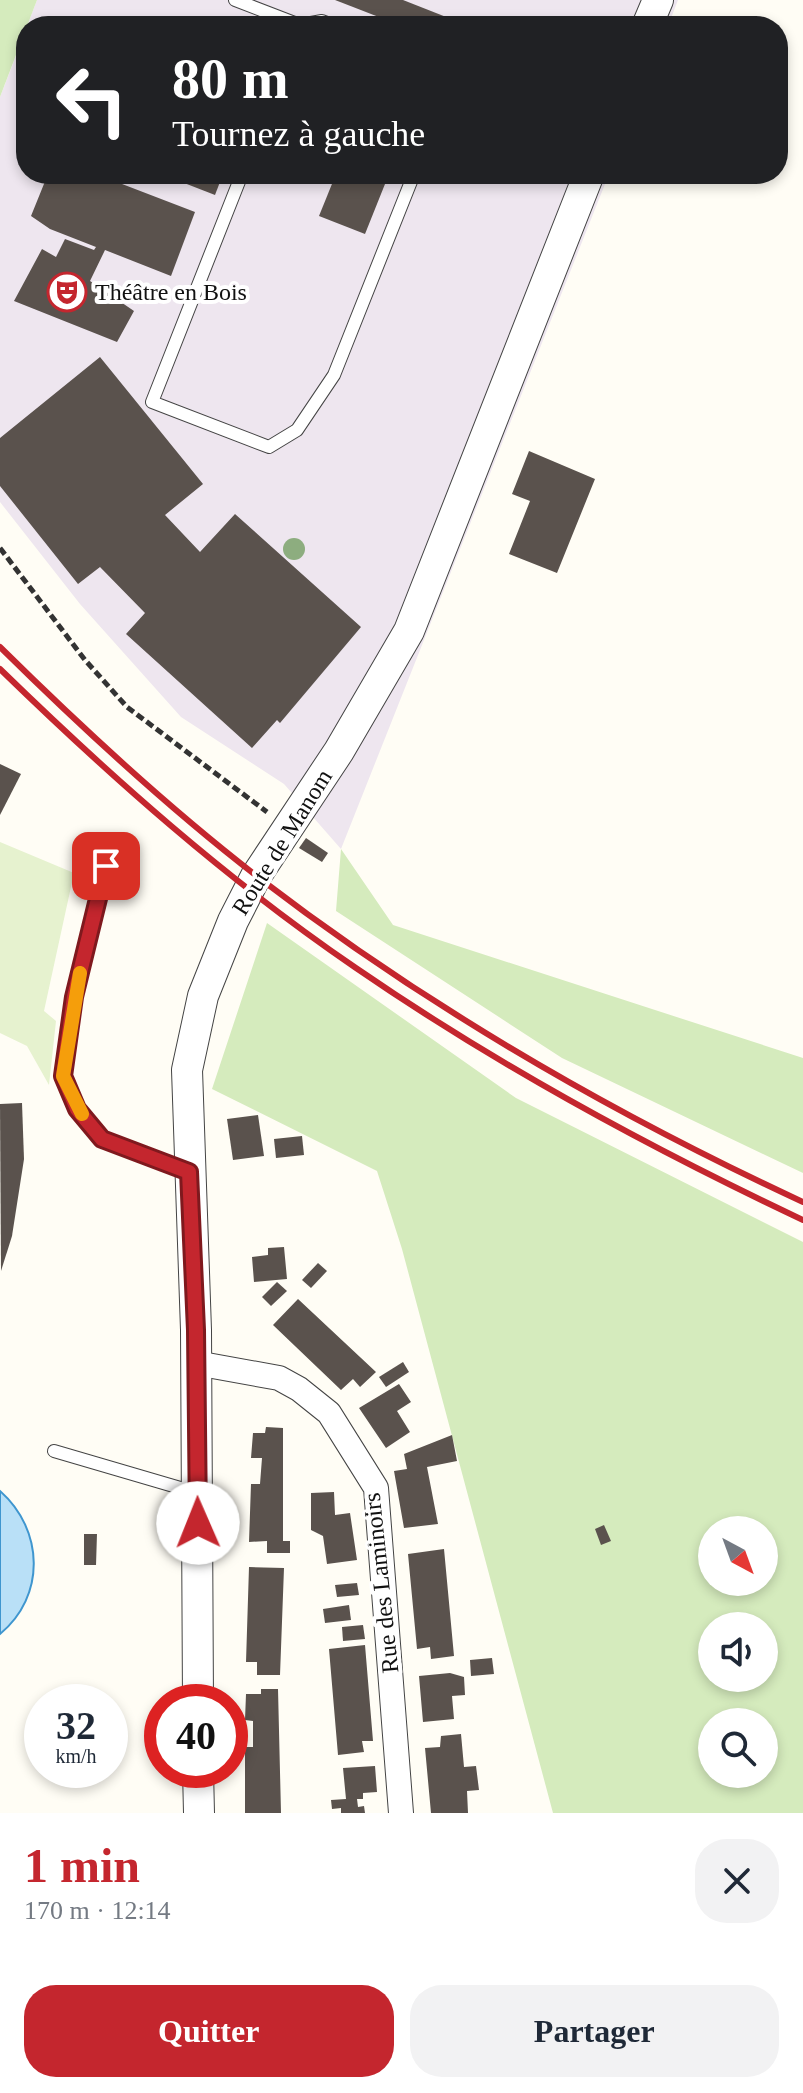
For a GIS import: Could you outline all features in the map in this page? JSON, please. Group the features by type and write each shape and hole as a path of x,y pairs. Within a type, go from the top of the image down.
{"street":[{"name":"Route de Manom","path":"198,1684 196,1363 187,1070 203,996 233,921 287,827 339,751 409,631 585,184"},
{"name":"Rue des Laminoirs","path":"196,1363 279,1378 299,1389 329,1413 376,1488 401,1813"},
{"path":"198,1788 199,1813"}],"lane":[{"path":"235,0 275,16"},
{"path":"238,184 152,402 269,447 297,430 334,375 410,184"},
{"path":"106,866 74,997 63,1076 77,1109 102,1139 189,1172"},
{"path":"54,1451 197,1493"}],"path":[{"path":"0,548 85,660 127,707 287,827"}],"shaded area":[{"path":"37,0 678,0 672,16 31,16"},
{"path":"16,56 16,184 605,184 341,849 284,784 181,717 80,604 0,502 0,97"}],"green space":[{"path":"0,0 37,0 31,16 16,16 16,55 0,97"},
{"path":"0,842 74,873 44,1011 56,1021 49,1085 27,1046 0,1033"},
{"path":"341,849 393,925 803,1058 803,1173 562,1058 336,911"},
{"path":"267,923 516,1098 803,1242 803,1813 553,1813 402,1249 377,1171 212,1089"}],"water":[{"path":"0,1491 25,1524 34,1563 26,1601 15,1619 0,1634"}],"building":[{"path":"335,0 403,0 444,16 376,16"},
{"path":"44,184 122,184 195,212 171,276 105,250 90,281 134,311 117,342 14,301 42,249 56,257 65,239 94,250 96,247 50,229 31,216"},
{"path":"187,184 219,184 215,195"},
{"path":"332,184 385,184 365,234 319,216"},
{"path":"100,357 203,484 165,515 200,552 235,514 361,627 280,723 277,720 252,748 126,634 145,613 100,567 78,584 0,486 0,438"},
{"path":"529,451 595,479 557,573 509,554 530,501 512,494"},
{"path":"0,764 21,774 0,815"},
{"path":"306,838 328,853 322,862 299,848"},
{"path":"22,1103 24,1159 12,1236 1,1271 0,1104"},
{"path":"258,1115 264,1156 233,1160 227,1119"},
{"path":"302,1136 304,1155 276,1158 274,1139"},
{"path":"284,1247 287,1279 254,1282 252,1257 268,1255 268,1248"},
{"path":"318,1263 327,1271 311,1288 302,1280"},
{"path":"277,1282 287,1291 271,1306 262,1297"},
{"path":"298,1299 376,1372 360,1387 353,1379 341,1390 273,1325"},
{"path":"403,1362 409,1372 386,1387 379,1377"},
{"path":"399,1384 411,1402 397,1411 410,1432 386,1448 359,1408"},
{"path":"266,1427 283,1428 283,1541 290,1541 290,1553 267,1553 267,1541 249,1542 251,1484 260,1484 262,1458 251,1458 253,1433 265,1433"},
{"path":"452,1435 457,1461 427,1467 438,1524 404,1528 394,1471 407,1469 404,1454"},
{"path":"334,1492 335,1515 350,1513 357,1560 327,1564 323,1536 311,1530 311,1493"},
{"path":"604,1525 611,1541 601,1545 595,1529"},
{"path":"84,1534 97,1534 96,1565 84,1565"},
{"path":"444,1549 454,1656 431,1659 430,1647 417,1649 408,1554"},
{"path":"249,1567 284,1568 280,1675 257,1675 257,1662 246,1662"},
{"path":"357,1583 359,1595 337,1597 335,1585"},
{"path":"349,1605 351,1620 325,1623 323,1609"},
{"path":"363,1625 365,1639 343,1641 342,1627"},
{"path":"365,1645 373,1741 362,1741 364,1752 338,1755 329,1649"},
{"path":"492,1658 494,1674 471,1676 470,1660"},
{"path":"450,1673 464,1677 465,1695 452,1696 454,1719 423,1722 419,1676"},
{"path":"261,1689 278,1689 281,1813 245,1813 248,1747 253,1747 253,1721 248,1720 248,1694 261,1694"},
{"path":"461,1734 464,1767 476,1766 479,1790 467,1791 468,1813 431,1813 425,1748 440,1747 441,1736"},
{"path":"375,1766 377,1792 363,1793 363,1799 357,1799 358,1807 364,1806 365,1813 341,1813 341,1808 332,1809 331,1800 346,1799 343,1768"}],"railway":[{"path":"0,647 93,737 190,822 258,877 387,970 590,1094 803,1202"},
{"path":"0,669 171,826 262,899 356,968 409,1004 574,1103 803,1220"}],"slow traffic":[{"path":"80,973 63,1076 82,1114"}],"place":[{"name":"Théâtre en Bois","path":"67,292"}],"route":[{"path":"106,866 74,997 63,1076 77,1109 102,1139 124,1150 189,1172 196,1330 198,1523"}]}
